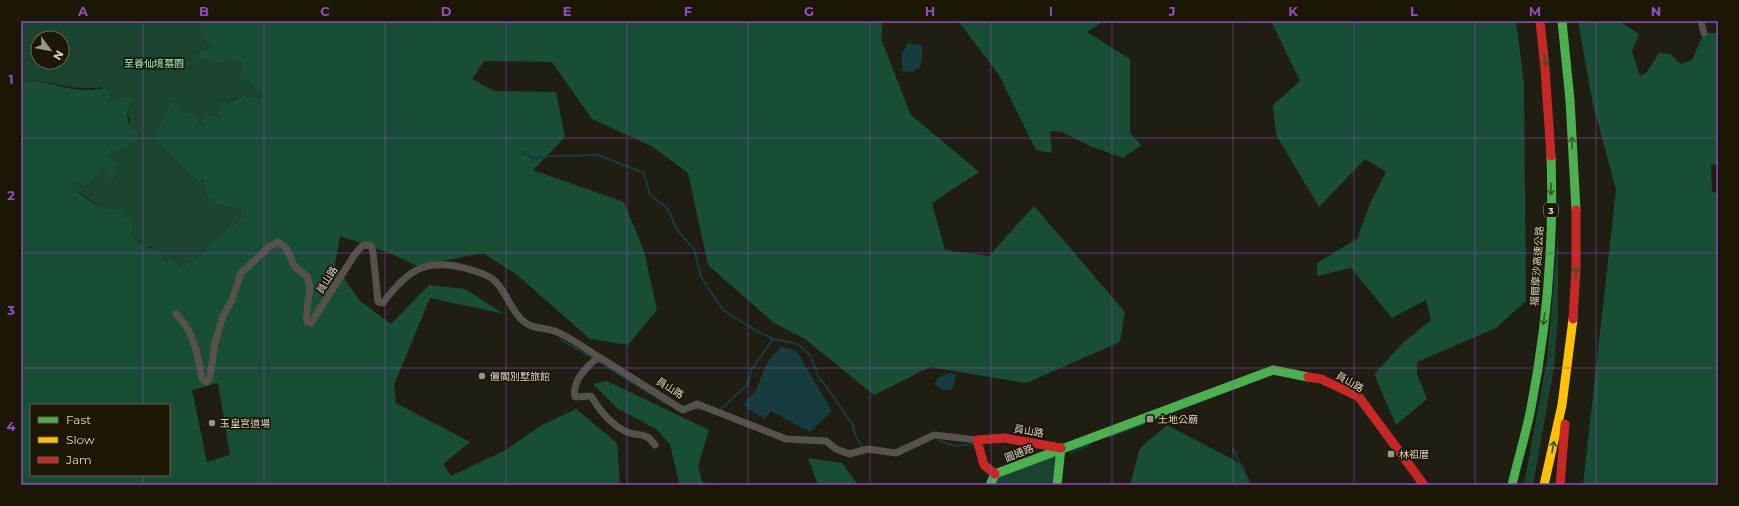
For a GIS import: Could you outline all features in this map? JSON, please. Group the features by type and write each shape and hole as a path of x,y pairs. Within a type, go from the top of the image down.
{"main road":[{"name":"福爾摩沙高速公路","path":"1512,485 1533,397 1546,305 1551,255 1552,166 1547,72 1540,21"},
{"path":"1544,485 1552,456 1565,381 1572,323 1576,270 1575,189 1568,63 1562,21"},
{"name":"員山路","path":"978,443 1004,438 1062,448 1273,370 1321,379 1359,397 1424,485"},
{"path":"1560,485 1564,444 1565,381"},
{"path":"1506,485 1533,397"},
{"path":"978,443 982,466 988,471 992,480"},
{"path":"1057,485 1062,448"},
{"name":"圓通路","path":"992,480 1062,448"}],"street":[{"path":"1701,21 1704,34"},
{"name":"員山路","path":"176,314 187,328 197,349 202,379 207,382 210,377 215,343 223,316 232,300 241,273 270,246 278,242 286,248 295,268 307,276 310,287 306,318 308,322 311,322 355,254 361,247 366,245 372,246 378,302 383,303 395,286 406,276 437,263 451,264 483,273 494,280 502,290 510,307 524,322 537,328 556,331 683,410 697,404 786,439 826,441 836,449 849,454 868,449 896,453 934,435 978,443"},
{"path":"599,357 589,364 577,382 574,390 575,397 591,396 600,412 609,420 626,432 642,434 651,440 655,445"}],"green space":[{"name":"至善仙境墓園","path":"21,21 198,21 202,38 212,46 200,52 197,58 224,57 242,64 239,79 251,84 263,93 259,99 243,95 232,100 214,119 206,124 196,124 196,114 180,110 170,103 164,118 201,182 202,179 205,183 207,194 225,207 240,209 243,217 212,241 204,253 181,267 171,257 167,262 161,258 152,247 143,246 132,236 112,211 102,208 72,188 75,180 94,176 102,168 110,179 109,157 111,151 115,153 140,139 136,131 129,126 130,120 122,97 110,101 102,87 81,88 31,81 21,82"},
{"path":"198,21 883,21 881,39 911,115 979,172 932,203 945,250 989,256 1034,206 1125,312 1120,342 1026,383 930,367 874,395 805,339 774,323 708,265 688,173 651,146 592,119 552,62 484,61 472,79 494,91 556,92 565,137 533,170 624,202 644,251 657,310 628,345 590,339 516,274 483,253 417,266 392,254 340,236 335,264 359,300 391,324 429,285 465,289 504,314 430,298 394,385 396,403 470,442 443,464 451,476 506,450 540,426 576,409 617,443 620,485 21,485 21,82 30,81 47,83 80,90 106,89 109,90 110,101 122,97 131,98 127,113 129,126 136,131 140,139 115,153 111,151 109,157 116,165 114,177 110,179 102,168 85,186 76,180 72,188 88,200 106,209 118,209 133,224 132,236 138,242 142,245 153,248 157,251 161,258 167,262 171,257 181,267 204,253 212,241 243,217 240,209 222,206 210,199 207,195 203,179 200,182 155,138 170,103 177,103 180,110 196,114 197,123 202,125 205,114 218,117 221,101 227,104 243,95 259,99 263,94 251,84 239,79 242,64 224,57 221,63 196,58 200,52 212,46 202,38","holes":["218,383 230,455 207,462 192,390"]},
{"path":"958,21 1104,21 1087,32 1130,59 1130,133 1141,145 1123,158 1090,146 1062,132 1050,131 1052,153 1036,150 999,75"},
{"path":"1271,21 1516,21 1524,83 1526,301 1496,328 1417,362 1417,374 1427,399 1396,425 1374,374 1403,343 1431,320 1426,300 1392,318 1351,268 1317,276 1317,263 1357,239 1369,206 1386,172 1365,159 1319,207 1276,135 1273,105 1300,81"},
{"path":"1578,21 1624,21 1622,23 1639,34 1632,51 1640,76 1647,72 1659,53 1670,54 1681,64 1692,60 1704,33 1718,33 1718,164 1711,165 1712,192 1718,193 1718,485 1583,485 1616,190 1592,100"},
{"path":"1558,236 1558,317 1554,368 1533,485 1524,485 1547,359"},
{"path":"607,381 709,430 698,466 702,482 727,485 677,485 679,482 670,444 656,429 617,408 593,384"},
{"path":"1167,425 1243,465 1250,485 1130,485 1140,448"},
{"path":"1057,455 1052,485 989,485 989,481"},
{"path":"808,458 842,463 858,485 818,485"}],"water":[{"path":"908,43 922,46 920,67 912,72 902,71 902,53"},
{"path":"781,347 797,351 832,411 810,432 771,411 764,419 743,405 756,390 767,362"},
{"path":"951,373 956,375 952,390 943,390 934,384 939,377"}],"waterway":[{"path":"520,151 535,159 551,156 598,155 644,173 650,195 667,208 678,231 694,249 701,277 723,310 773,339 798,344 810,355 818,375 853,425 855,435 863,448"},
{"path":"560,339 594,359"},
{"path":"720,410 747,385 752,369 773,339"},
{"path":"597,361 667,404"},
{"path":"692,409 702,409"},
{"path":"1109,437 1143,424"},
{"path":"939,441 956,446 975,444"},
{"path":"1070,453 1089,445"},
{"path":"1233,449 1251,485"}],"traffic: fast":[{"path":"1562,21 1570,100 1576,210"},
{"path":"1512,485 1527,427 1537,377 1545,314 1550,251 1552,188 1551,156"},
{"path":"990,485 995,474 1273,370 1308,377"},
{"path":"1057,485 1061,448"}],"traffic: slow":[{"path":"1544,485 1562,405 1573,319"}],"traffic: jam":[{"path":"1540,21 1551,156"},
{"path":"1573,319 1576,269 1576,210"},
{"path":"1308,377 1321,379 1359,397 1424,485"},
{"path":"1560,485 1565,424"},
{"path":"995,474 984,465 977,440 1004,438 1061,448"}],"place":[{"name":"儷閣別墅旅館","path":"482,376"},
{"name":"土地公廟","path":"1150,419"},
{"name":"玉皇宮道場","path":"212,423"},
{"name":"林祖厝","path":"1391,454"}]}
